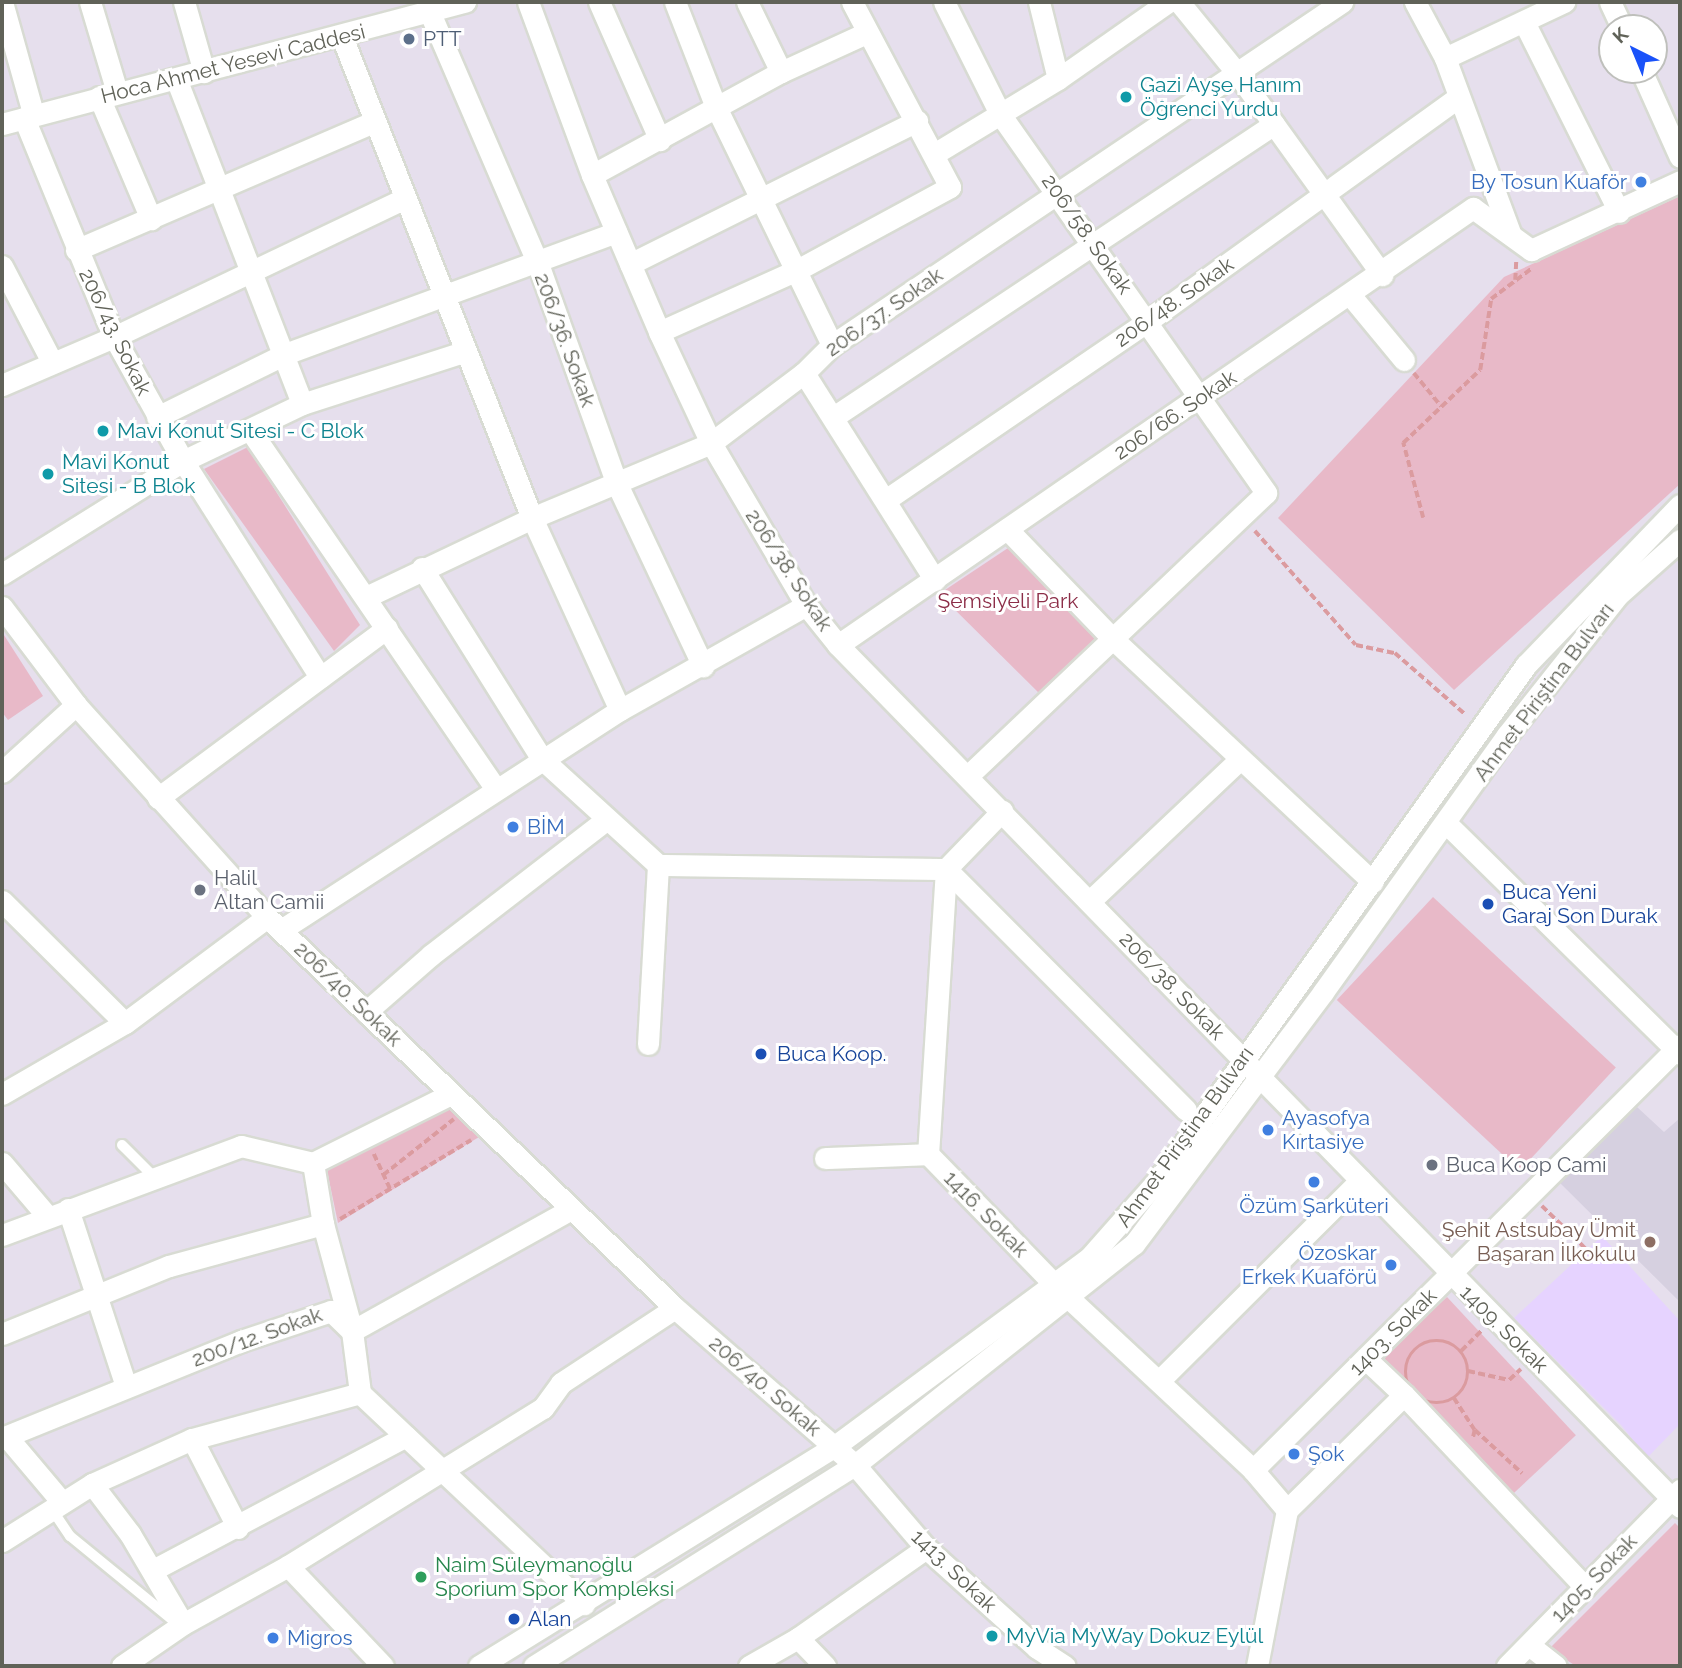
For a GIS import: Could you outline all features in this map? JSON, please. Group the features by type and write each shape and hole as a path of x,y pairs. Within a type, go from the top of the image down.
{"street":[{"name":"206/43. Sokak","path":"2,2 29,115 76,250 114,337 183,461 320,677"},
{"path":"90,2 108,95 151,219"},
{"path":"184,2 204,72"},
{"name":"Hoca Ahmet Yesevi Caddesi","path":"2,124 108,95 177,81 465,2"},
{"name":"206/38. Sokak","path":"528,2 592,175 710,443 806,605 838,645 1242,1060"},
{"path":"599,2 660,140"},
{"path":"675,2 716,107 799,269 832,345"},
{"path":"747,2 781,72"},
{"path":"659,332 799,269 950,187 917,121 866,33 852,2"},
{"name":"206/58. Sokak","path":"944,2 1000,114 1059,193 1266,494 1242,516"},
{"path":"1039,2 1058,79"},
{"path":"934,154 1058,79 1168,2"},
{"path":"1179,2 1237,73 1382,275"},
{"name":"206/37. Sokak","path":"366,597 422,568 532,518 710,443 804,373 832,345 1342,2"},
{"path":"1415,2 1445,58 1457,97 1510,233 1531,250 1619,212 1680,181"},
{"path":"1445,58 1525,24 1564,2"},
{"name":"206/36. Sokak","path":"430,13 537,261 616,482 703,666"},
{"path":"1525,24 1619,212"},
{"path":"592,175 781,72 866,33"},
{"path":"342,37 373,122 532,518 620,710"},
{"path":"177,81 285,354 302,404"},
{"path":"1647,84 1680,157"},
{"name":"206/48. Sokak","path":"887,499 1148,321 1457,97"},
{"path":"630,264 917,121"},
{"path":"76,250 373,122"},
{"path":"835,416 1274,124"},
{"path":"2,385 51,360 114,337 405,198"},
{"name":"206/66. Sokak","path":"838,645 1382,275 1473,208 1510,233"},
{"path":"157,417 285,354 616,232"},
{"path":"2,266 51,360"},
{"path":"1351,296 1404,360"},
{"path":"2,574 183,461 302,404 466,351"},
{"path":"804,373 835,416 935,580"},
{"path":"250,430 496,789"},
{"name":"Ahmet Piriştina Bulvarı","path":"534,1666 855,1465 1063,1292 1120,1227 1373,882 1525,665 1680,505"},
{"path":"968,776 1242,516"},
{"path":"1007,529 1112,638 1239,760 1373,882"},
{"name":"Ahmet Piriştina Bulvarı","path":"479,1666 584,1604 835,1446 1133,1244 1446,823 1507,735 1618,595 1680,540"},
{"path":"422,568 542,759 658,865 946,869 1186,1110"},
{"path":"2,1094 125,1023 274,923 496,789 620,710 703,666 806,605"},
{"name":"206/40. Sokak","path":"2,607 76,705 274,923 675,1308 855,1465"},
{"path":"158,798 387,628"},
{"path":"5,760 76,705"},
{"path":"1090,901 1239,760"},
{"path":"946,869 1002,811"},
{"path":"366,1012 431,955 607,818"},
{"path":"1446,823 1679,1049"},
{"path":"648,1045 658,865"},
{"name":"1416. Sokak","path":"946,869 928,1154 1063,1292 1161,1379 1253,1470 1287,1510"},
{"path":"2,901 125,1023"},
{"name":"1403. Sokak","path":"1253,1470 1679,1049"},
{"name":"1409. Sokak","path":"1242,1060 1533,1359 1677,1499"},
{"path":"2,1235 241,1146 313,1163 451,1094"},
{"path":"825,1157 928,1154"},
{"path":"2,1163 48,1217"},
{"path":"313,1163 323,1227 352,1331 360,1392 584,1604"},
{"path":"1161,1379 1361,1180"},
{"path":"68,1209 126,1386"},
{"name":"200/12. Sokak","path":"4,1438 126,1386 331,1311 352,1331 571,1209"},
{"path":"2,1334 169,1266 323,1227"},
{"path":"122,1666 181,1625 288,1566 446,1471 543,1408 561,1383 675,1308"},
{"path":"1367,1360 1404,1395 1585,1587"},
{"path":"2,1541 92,1483 192,1439 360,1392"},
{"path":"1257,1666 1287,1510 1404,1395"},
{"path":"153,1570 238,1528 406,1436"},
{"path":"4,1438 56,1504"},
{"path":"192,1439 238,1528"},
{"name":"1413. Sokak","path":"855,1465 926,1548 1037,1648 1065,1666"},
{"path":"92,1483 153,1570 181,1625"},
{"name":"1405. Sokak","path":"1507,1666 1677,1499"},
{"path":"749,1666 798,1637 926,1548"},
{"path":"288,1566 383,1666"},
{"path":"798,1637 825,1666"},
{"path":"1529,1645 1556,1666"}],"lane":[{"path":"122,1145 154,1177"},
{"path":"56,1504 70,1536 181,1625"}],"path":[{"path":"1423,519 1403,443 1480,370 1491,299 1515,280"},
{"path":"1404,360 1441,406"},
{"path":"1242,516 1356,645 1395,653 1481,729"},
{"path":"390,1189 383,1175 467,1109"},
{"path":"323,1227 488,1129"},
{"path":"1530,1195 1562,1225"},
{"path":"1573,1236 1587,1250"},
{"path":"1461,1351 1493,1318"},
{"path":"1444,1341 1461,1351 1468,1371 1467,1382 1454,1398 1444,1402 1423,1400 1409,1385 1407,1366 1425,1343 1444,1341"},
{"path":"1468,1371 1509,1380 1533,1359"},
{"path":"1454,1398 1475,1430 1522,1473"},
{"path":"1470,1466 1475,1430"}],"shaded area":[{"name":"Şehit Astsubay Ümit Başaran İlkokulu","path":"1637,1107 1664,1132 1680,1118 1680,1302 1559,1182"},
{"path":"1602,1236 1680,1321 1680,1424 1647,1458 1622,1426 1514,1318"}],"green space":[{"path":"1680,196 1680,484 1454,690 1278,518 1504,277"},
{"path":"248,447 360,625 334,651 204,469"},
{"name":"Şemsiyeli Park","path":"1014,544 1102,636 1044,698 939,594"},
{"path":"2,632 43,696 8,720 2,712"},
{"path":"1433,897 1616,1067 1520,1171 1337,1000"},
{"path":"449,1099 479,1137 338,1223 325,1161"},
{"path":"1447,1297 1576,1435 1509,1497 1380,1359"},
{"path":"1675,1523 1680,1528 1680,1666 1576,1666 1549,1649"}],"place":[{"name":"PTT","path":"409,39"},
{"name":"Gazi Ayşe Hanım Öğrenci Yurdu","path":"1126,97"},
{"name":"By Tosun Kuaför","path":"1641,182"},
{"name":"Mavi Konut Sitesi - C Blok","path":"103,431"},
{"name":"Mavi Konut Sitesi - B Blok","path":"48,474"},
{"name":"BİM","path":"513,827"},
{"name":"Halil Altan Camii","path":"200,890"},
{"name":"Buca Yeni Garaj Son Durak","path":"1488,904"},
{"name":"Buca Koop.","path":"761,1054"},
{"name":"Ayasofya Kırtasiye","path":"1268,1130"},
{"name":"Buca Koop Cami","path":"1432,1165"},
{"name":"Özüm Şarküteri","path":"1314,1182"},
{"name":"Şehit Astsubay Ümit Başaran İlkokulu","path":"1650,1242"},
{"name":"Özoskar Erkek Kuaförü","path":"1391,1265"},
{"name":"Şok","path":"1294,1454"},
{"name":"Naim Süleymanoğlu Sporium Spor Kompleksi","path":"421,1577"},
{"name":"Alan","path":"514,1619"},
{"name":"MyVia MyWay Dokuz Eylül","path":"992,1636"},
{"name":"Migros","path":"273,1638"}]}
